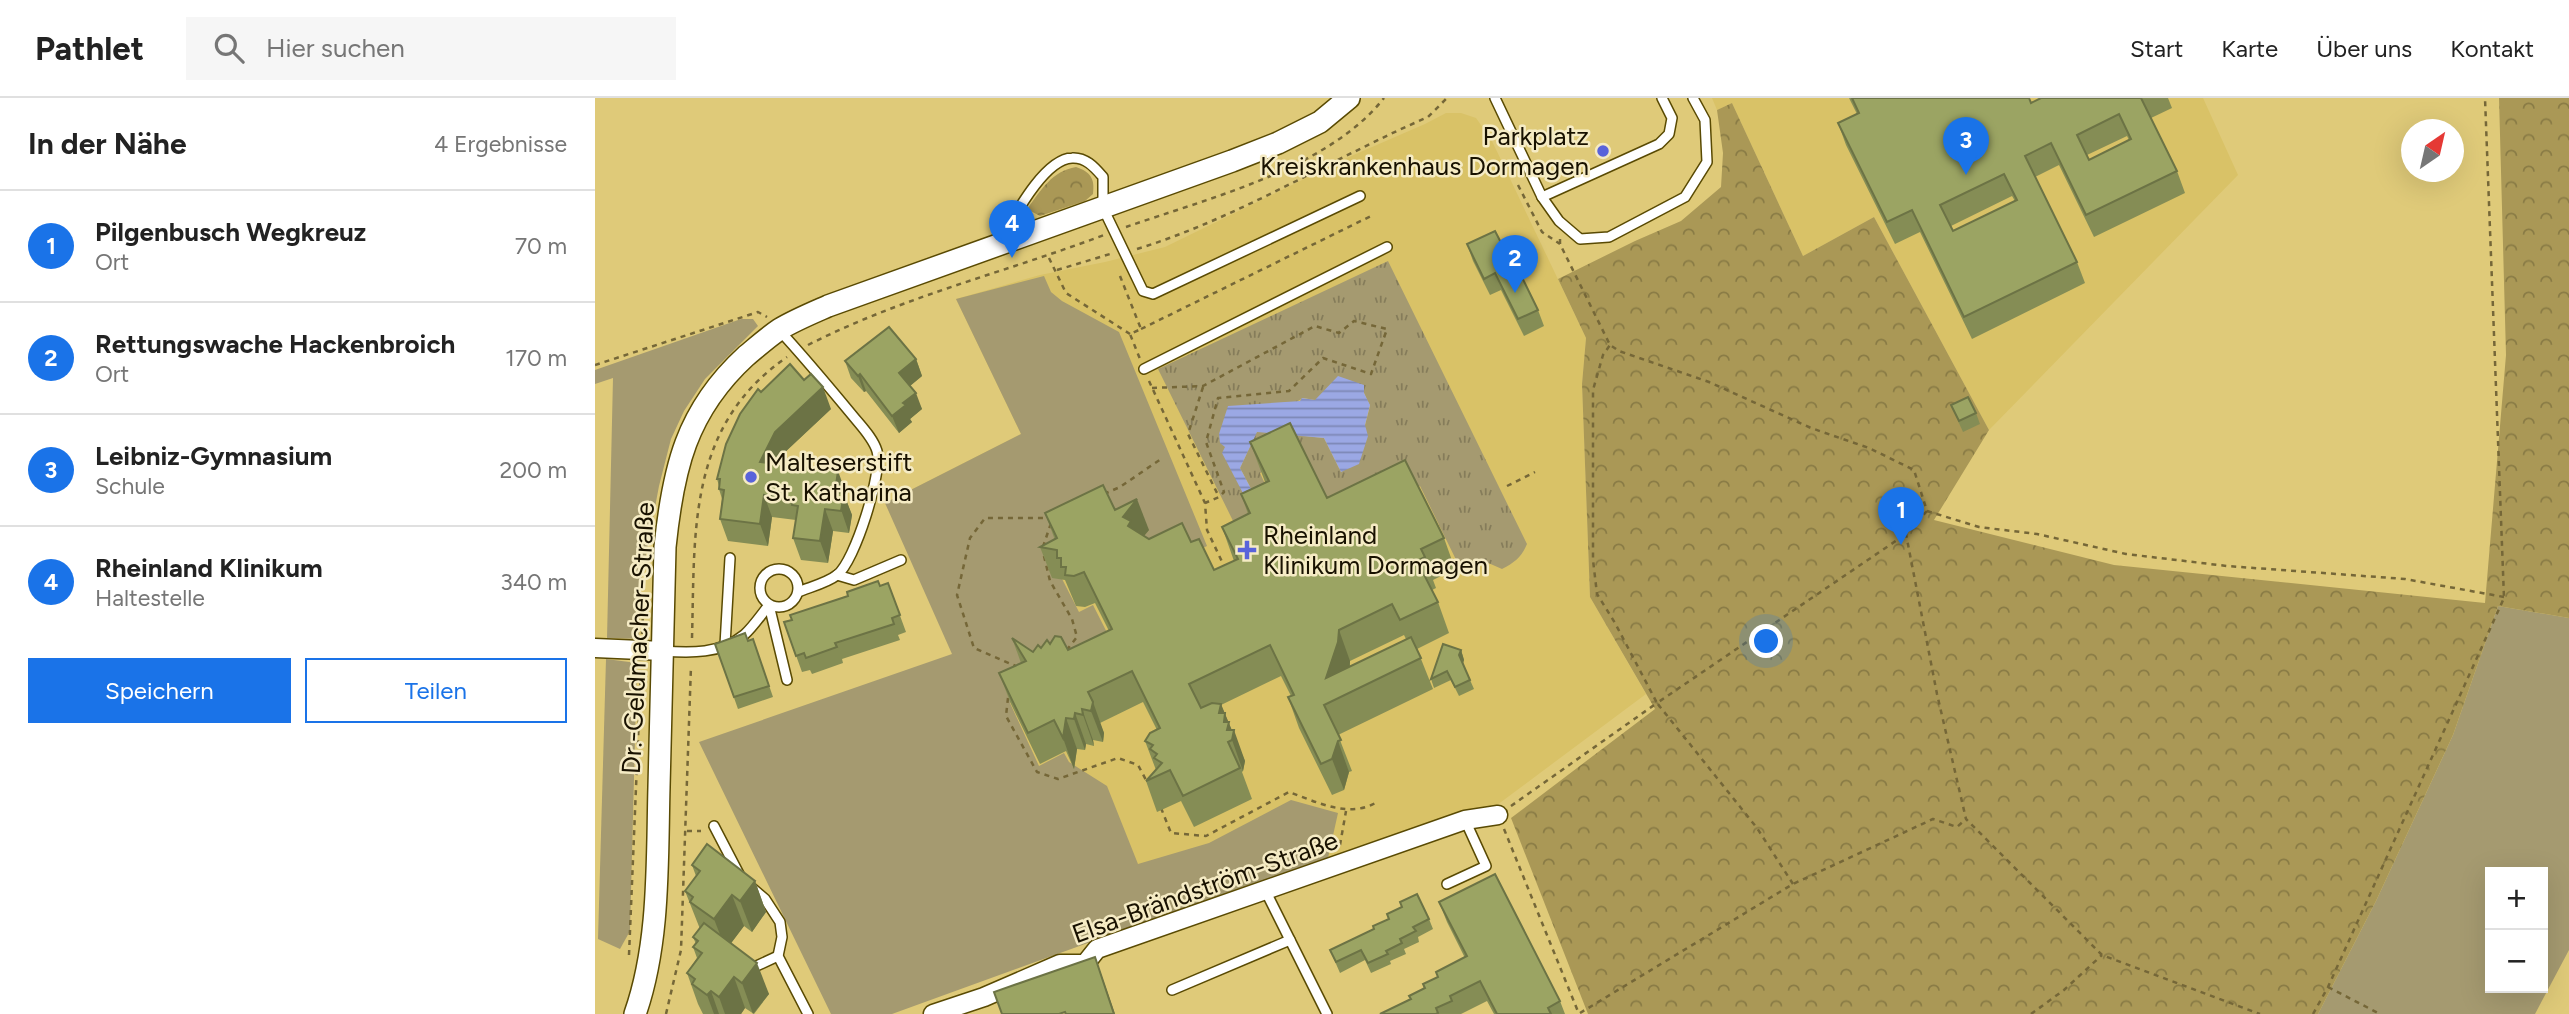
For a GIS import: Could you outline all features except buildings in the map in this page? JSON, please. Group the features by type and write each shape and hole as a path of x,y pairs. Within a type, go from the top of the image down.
{"street":[{"name":"Dr.-Geldmacher-Straße","path":"635,1014 645,976 656,882 652,650 664,594 670,504 680,456 707,399 726,374 778,330 851,297 1278,143 1319,122 1349,98"},
{"path":"595,648 652,650"},
{"name":"Elsa-Brändström-Straße","path":"933,1014 955,1011 1060,964 1085,964 1097,949 1465,820 1498,815"}],"lane":[{"path":"1496,98 1542,197 1559,221 1580,239 1609,237 1685,197 1707,162 1705,120 1693,98"},
{"path":"1542,197 1659,144 1669,134 1672,118 1662,98"},
{"path":"997,246 1025,199 1054,165 1072,158 1091,163 1104,177 1103,208 1143,291 1153,294 1360,196"},
{"path":"1144,369 1387,247"},
{"path":"769,605 781,607 792,602 798,592 837,575 849,561 859,539 878,469 877,452 870,437 798,350 778,330"},
{"path":"725,645 730,558"},
{"path":"837,575 854,580 901,560"},
{"path":"787,680 769,605 761,597 759,584 765,574 776,569 788,571 796,579 798,592"},
{"path":"652,650 692,653 715,650 743,636 769,605"},
{"path":"1447,884 1486,866 1465,820"},
{"path":"714,826 741,878 774,910 782,930 778,956 808,1014"},
{"path":"1265,890 1327,1014"},
{"path":"1172,990 1290,940"},
{"path":"750,969 778,956"}],"path":[{"path":"666,1014 681,950 695,524 701,487 713,448 732,413 755,384 798,350 836,331 934,293 1231,191 1300,162 1335,143 1373,112 1384,98"},
{"path":"1057,270 1157,243 1287,185 1428,117 1447,98"},
{"path":"2313,1014 2328,987 2504,597 2485,98"},
{"path":"1518,185 1542,232 1560,244"},
{"path":"1130,334 1370,216"},
{"path":"1559,221 1560,244 1610,345 1619,351 1709,382 1811,428 1869,448 1914,470 1927,511"},
{"path":"1112,254 1141,329"},
{"path":"1048,256 1066,293 1130,334 1205,503 1207,530 1228,575"},
{"path":"595,365 758,312 764,314 778,330"},
{"path":"1152,387 1203,386 1315,326 1339,334 1354,321 1387,329 1371,374 1324,358 1289,391 1218,398 1206,442 1224,492 1205,503"},
{"path":"1610,345 1603,355 1593,390 1593,560 1597,594 1657,703 1757,828 1793,884"},
{"path":"1203,386 1188,434 1219,497"},
{"path":"1097,498 1120,487 1161,459"},
{"path":"1507,486 1535,472"},
{"path":"1927,511 1979,527 2037,534 2126,554 2227,566 2405,579 2504,597"},
{"path":"1927,511 1906,534 1498,815 1579,1014 1793,884 1933,819 1957,827 1966,819"},
{"path":"1018,667 974,648 957,595 970,538 985,518 1053,518 1042,549 1050,581 1072,619 1077,637 1060,658"},
{"path":"1906,534 1937,694 1966,819 2102,955 2260,1014"},
{"path":"629,959 652,650 643,593 693,595"},
{"path":"1009,693 1006,716 1037,772 1058,779 1118,758 1138,765 1150,787"},
{"path":"1156,798 1171,833 1206,836 1289,792 1346,811 1377,802"},
{"path":"1337,865 1346,811"},
{"path":"2031,1014 2064,990 2102,955"},
{"path":"2328,987 2380,1014"}],"shaded area":[{"path":"1712,98 2203,98 2238,175 1989,430 1874,217 1803,256 1732,103 1717,110"},
{"name":"Rheinland Klinikum Dormagen","path":"1446,113 1461,113 1476,118 1491,139 1586,338 1582,384 1590,597 1646,694 1497,805 1346,854 1095,942 885,503 1021,434 956,299 1040,275 1165,247"}],"green space":[{"path":"2499,98 2569,98 2569,618 2498,606 2453,735 2376,901 2318,1014 1588,1014 1511,818 1655,709 1590,597 1582,384 1586,338 1558,279 1681,221 1721,187 1723,153 1717,110 1732,103 1803,256 1874,217 1989,430 1934,520 2114,565 2485,603 2506,355"},
{"path":"1076,167 1085,171 1092,180 1093,194 1085,201 1040,216 1027,209 1054,177"},
{"path":"1388,261 1527,544 1525,549 1517,559 1502,569 1486,562 1462,572 1420,486 1342,525 1302,451 1260,473 1278,512 1238,531 1158,369","holes":["1364,393 1370,406 1365,425 1341,472 1324,438 1257,431 1240,468 1257,500 1224,445 1303,398 1315,400"]},
{"path":"1044,276 1051,292 1062,301 1119,332 1207,546 1151,573 1059,573 1079,612 1093,605 1121,660 1035,691 1010,703 1039,766 1064,753 1069,762 1107,786 1138,864 1209,843 1291,800 1338,813 1328,858 892,1014 831,1014 699,742 952,654 885,503 1021,434 956,299"},
{"path":"741,319 753,319 758,326 705,379 684,411 671,439 659,486 640,587 639,639 607,638 613,378 595,384 595,370"},
{"path":"2498,606 2569,618 2569,950 2548,990 2548,867 2485,867 2485,993 2546,993 2535,1014 2318,1014 2376,901 2453,735"},
{"path":"606,659 637,663 630,931 620,949 598,939"}],"water":[{"path":"1338,376 1364,385 1364,393 1370,405 1365,425 1368,436 1359,464 1341,472 1324,438 1257,432 1240,468 1257,500 1257,520 1222,453 1225,447 1220,443 1219,434 1228,406 1300,401 1302,398 1315,400"}],"place":[{"name":"Parkplatz Kreiskrankenhaus Dormagen","path":"1603,151"},
{"name":"Leibniz-Gymnasium","path":"1966,175"},
{"name":"Rheinland Klinikum","path":"1012,258"},
{"name":"Rettungswache Hackenbroich","path":"1515,293"},
{"name":"Malteserstift St. Katharina","path":"751,477"},
{"name":"Pilgenbusch Wegkreuz","path":"1901,545"},
{"name":"Rheinland Klinikum Dormagen","path":"1247,550"}]}
